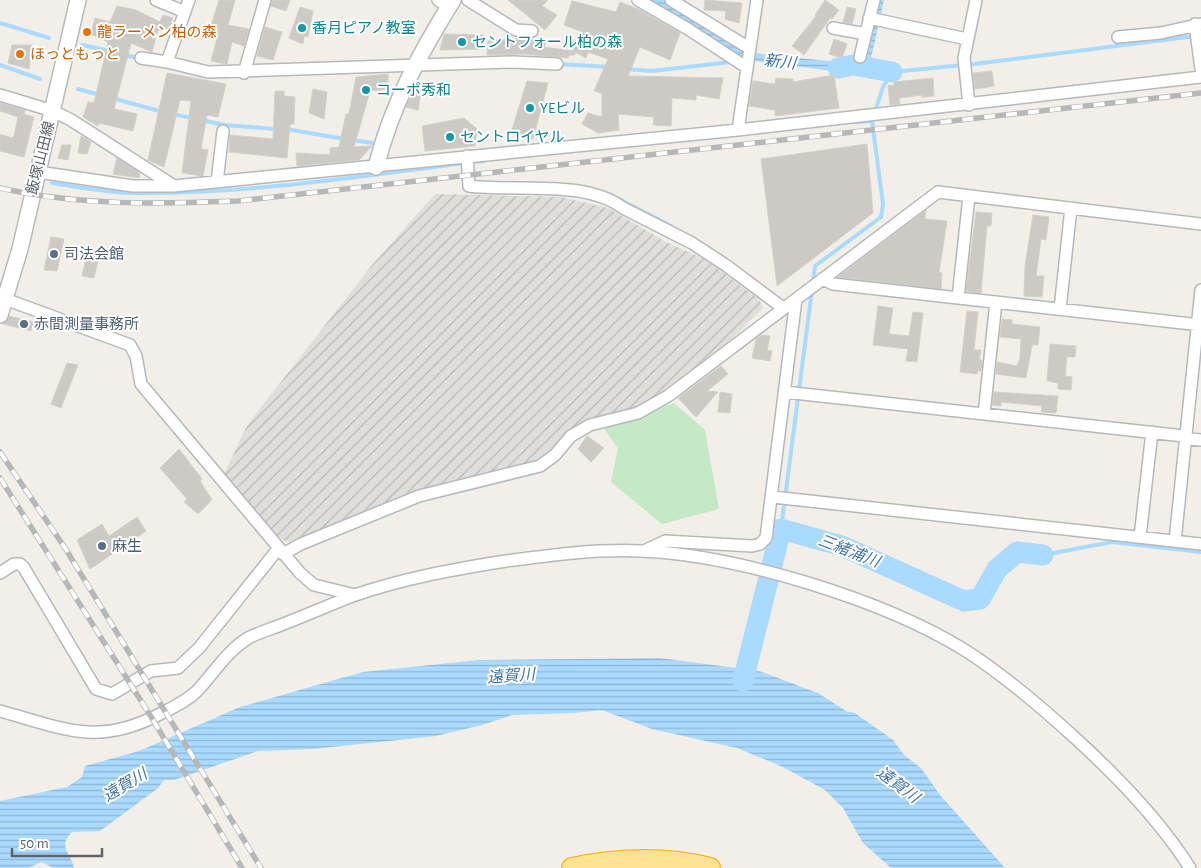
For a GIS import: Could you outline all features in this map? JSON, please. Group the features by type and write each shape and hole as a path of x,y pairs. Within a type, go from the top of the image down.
{"highway":[{"path":"572,868 656,861 710,868"}],"main road":[{"name":"飯塚山田線","path":"0,315 20,250 78,0"},
{"path":"376,167 398,99 447,2"}],"street":[{"path":"156,0 185,12"},
{"path":"167,62 189,0"},
{"path":"244,73 265,0"},
{"path":"468,0 516,30 532,31"},
{"path":"638,0 688,29 748,57"},
{"path":"670,0 748,57"},
{"path":"738,130 757,0"},
{"path":"860,57 866,34 874,19 874,0"},
{"path":"969,104 964,58 976,0"},
{"path":"874,19 967,39"},
{"path":"1118,37 1161,33 1197,26 1201,69"},
{"path":"833,28 866,34"},
{"path":"141,58 208,72 244,73 513,62 557,64"},
{"path":"38,172 133,186 174,186 376,167 467,161 1201,77"},
{"path":"0,94 53,111 81,126 174,186"},
{"path":"217,182 223,131"},
{"path":"467,161 469,186 497,189 555,186 613,200 623,208 692,243 727,266 783,308"},
{"path":"0,573 14,564 20,564 24,568 96,689 112,694 151,671 178,668 199,648 281,552 419,496 540,466 555,455 571,436 590,425 638,412 668,396 938,192 1201,224"},
{"path":"958,298 969,196"},
{"path":"1060,310 1071,208"},
{"path":"822,279 833,284 1199,325"},
{"path":"1175,541 1184,437 1199,325 1201,290"},
{"path":"5,299 130,345 136,356 141,384 281,552 314,584 355,595"},
{"path":"643,551 664,541 752,546 760,544 769,533 796,299"},
{"path":"984,414 996,302"},
{"path":"785,392 1152,432 1201,440"},
{"path":"1140,538 1152,432"},
{"path":"772,497 1201,544"},
{"path":"0,711 72,731 107,733 137,726 187,700 228,654 249,638 355,595 439,571 562,553 643,551 720,562 811,584 931,631 965,650 1031,698 1092,753 1133,794 1179,851 1190,868"}],"shaded area":[{"path":"435,194 561,197 608,208 664,241 708,261 759,299 763,308 732,339 661,394 636,409 577,426 535,462 412,491 290,542 275,538 223,476 248,424 372,265"}],"green space":[{"path":"674,403 705,430 719,509 662,524 611,482 618,448 604,429"}],"water":[{"path":"642,0 664,0 752,53 846,63 864,62 878,0 884,0 870,63 866,69 847,68 840,72 741,59"},
{"name":"遠賀川","path":"660,658 759,671 818,693 846,711 855,713 893,740 904,755 921,768 940,795 1005,868 891,868 863,843 843,808 825,790 783,767 737,748 652,729 602,710 512,715 482,725 436,736 313,749 258,751 174,780 164,780 157,789 100,831 72,832 65,846 74,868 54,868 42,862 28,868 0,868 0,801 67,787 82,777 85,766 139,751 240,707 363,672 479,660"}],"building":[{"path":"219,0 235,0 228,25 249,29 244,46 232,42 227,64 211,61 218,35 209,32"},
{"path":"272,0 290,0 286,11 271,6"},
{"path":"508,0 548,0 542,6 557,15 545,30"},
{"path":"705,0 742,3 739,23 725,19 726,11 704,10"},
{"path":"825,0 839,10 832,19 830,18 804,55 792,46 816,16"},
{"path":"572,1 616,12 620,2 638,9 680,33 670,60 640,47 628,76 723,78 719,99 696,95 696,100 672,98 671,126 653,125 654,117 618,114 619,130 598,133 582,124 588,113 602,117 602,93 594,91 608,59 588,52 586,58 575,52 575,55 569,55 568,58 524,54 487,55 488,41 510,39 535,40 536,38 547,40 544,47 573,51 583,32 564,25"},
{"path":"117,6 136,10 160,22 163,15 173,18 168,32 158,30 152,52 131,43 114,109 137,114 133,131 99,123 98,126 83,117 88,102 94,103 108,42 91,34 95,18 110,22"},
{"name":"香月ピアノ教室","path":"300,7 313,11 308,37 304,36 303,44 289,38"},
{"path":"847,7 856,9 852,24 843,22"},
{"path":"265,27 282,32 273,60 257,56"},
{"name":"セントフォール柏の森","path":"444,34 483,35 483,49 440,50"},
{"path":"834,39 847,44 842,58 829,54"},
{"name":"ほっともっと","path":"12,45 32,45 29,69 8,63"},
{"path":"992,71 994,86 975,89 973,73"},
{"path":"167,73 226,84 218,117 207,115 201,149 208,150 203,176 182,173 191,101 180,100 164,167 148,160"},
{"path":"388,74 388,89 370,91 354,147 372,146 359,160 297,166 296,153 330,155 330,148 339,147 346,114 349,114 356,77"},
{"path":"834,75 839,108 775,116 775,110 749,106 753,81 775,84 776,78 793,79 793,82"},
{"path":"933,78 934,96 922,97 922,95 899,98 900,104 890,105 888,86 894,85 894,82"},
{"path":"423,81 418,110 406,107 408,102"},
{"name":"YEビル","path":"527,81 548,83 533,139 511,133"},
{"path":"313,89 327,92 324,119 309,113"},
{"path":"275,91 284,91 284,96 295,97 294,124 290,124 287,158 229,152 230,135 273,139"},
{"path":"0,103 25,110 24,114 34,117 24,157 0,151 0,134 12,138 18,117 0,111"},
{"name":"セントロイヤル","path":"464,118 477,129 475,146 425,151 422,126"},
{"path":"81,136 91,142 87,154 78,153"},
{"path":"867,144 873,213 777,286 761,159"},
{"path":"62,145 71,145 68,160 58,158"},
{"path":"117,158 140,173 139,178 113,174"},
{"path":"926,210 925,219 947,221 939,272 942,273 941,289 838,277"},
{"path":"976,212 992,213 991,226 987,226 981,293 966,291"},
{"path":"1033,215 1049,217 1046,240 1041,239 1036,276 1044,276 1042,297 1024,296 1025,266"},
{"name":"司法会館","path":"51,237 64,239 57,271 44,270"},
{"path":"88,249 100,252 94,278 82,276"},
{"path":"878,306 893,308 889,334 909,336 913,312 923,313 917,362 906,361 908,349 873,345"},
{"path":"967,311 978,312 974,350 981,350 979,360 982,360 981,371 978,371 977,374 960,372"},
{"name":"赤間測量事務所","path":"9,316 34,322 31,331 3,324"},
{"path":"1002,319 1012,320 1012,324 1040,327 1038,345 1032,345 1026,378 996,374 997,362 1017,366 1020,358 1021,339 1000,337"},
{"path":"762,335 770,336 767,350 772,351 770,361 752,358 756,339"},
{"path":"1050,344 1076,346 1075,357 1067,357 1065,376 1072,377 1071,390 1058,389 1058,383 1047,381"},
{"path":"67,363 78,365 61,408 51,404"},
{"path":"721,366 728,374 707,391 718,392 696,417 678,398"},
{"path":"720,392 732,394 730,413 718,412"},
{"path":"994,392 1058,396 1056,413 1041,412 1042,406 1001,402 1001,406 992,405"},
{"path":"587,436 604,448 591,462 578,449"},
{"path":"179,449 202,479 200,481 212,500 198,514 184,502 187,499 160,468"},
{"name":"麻生","path":"137,517 146,531 90,569 77,540 102,524 109,536"}],"waterway":[{"path":"0,23 49,38"},
{"path":"813,283 815,266 881,217 883,204 872,121 883,87 892,72 974,64 1195,36"},
{"path":"82,45 110,51"},
{"path":"124,55 139,58"},
{"path":"626,69 652,71 731,62"},
{"path":"559,64 610,67"},
{"path":"0,65 40,79"},
{"name":"新川","path":"838,68 853,65 892,72"},
{"path":"78,89 100,95"},
{"path":"112,98 163,112"},
{"path":"172,114 192,118"},
{"path":"201,120 225,125 276,129"},
{"path":"856,122 872,121"},
{"path":"286,129 345,139"},
{"path":"352,140 380,144"},
{"path":"471,162 484,161"},
{"path":"52,183 125,193 218,191 300,184 465,163"},
{"path":"609,194 671,226"},
{"path":"781,529 812,290"},
{"name":"三緒浦川","path":"743,681 781,529 842,546 964,601 980,599 997,569 1017,552 1043,555"},
{"path":"1043,555 1112,542 1201,552"}],"railway":[{"path":"0,188 30,194 89,201 148,203 238,201 1201,93"},
{"path":"0,452 65,548 261,868"},
{"path":"0,478 150,715 242,868"}],"place":[{"name":"香月ピアノ教室","path":"302,28"},
{"name":"龍ラーメン柏の森","path":"87,32"},
{"name":"セントフォール柏の森","path":"462,42"},
{"name":"ほっともっと","path":"20,54"},
{"name":"コーポ秀和","path":"366,90"},
{"name":"YEビル","path":"530,108"},
{"name":"セントロイヤル","path":"450,137"},
{"name":"司法会館","path":"54,254"},
{"name":"赤間測量事務所","path":"24,324"},
{"name":"麻生","path":"102,546"}]}
